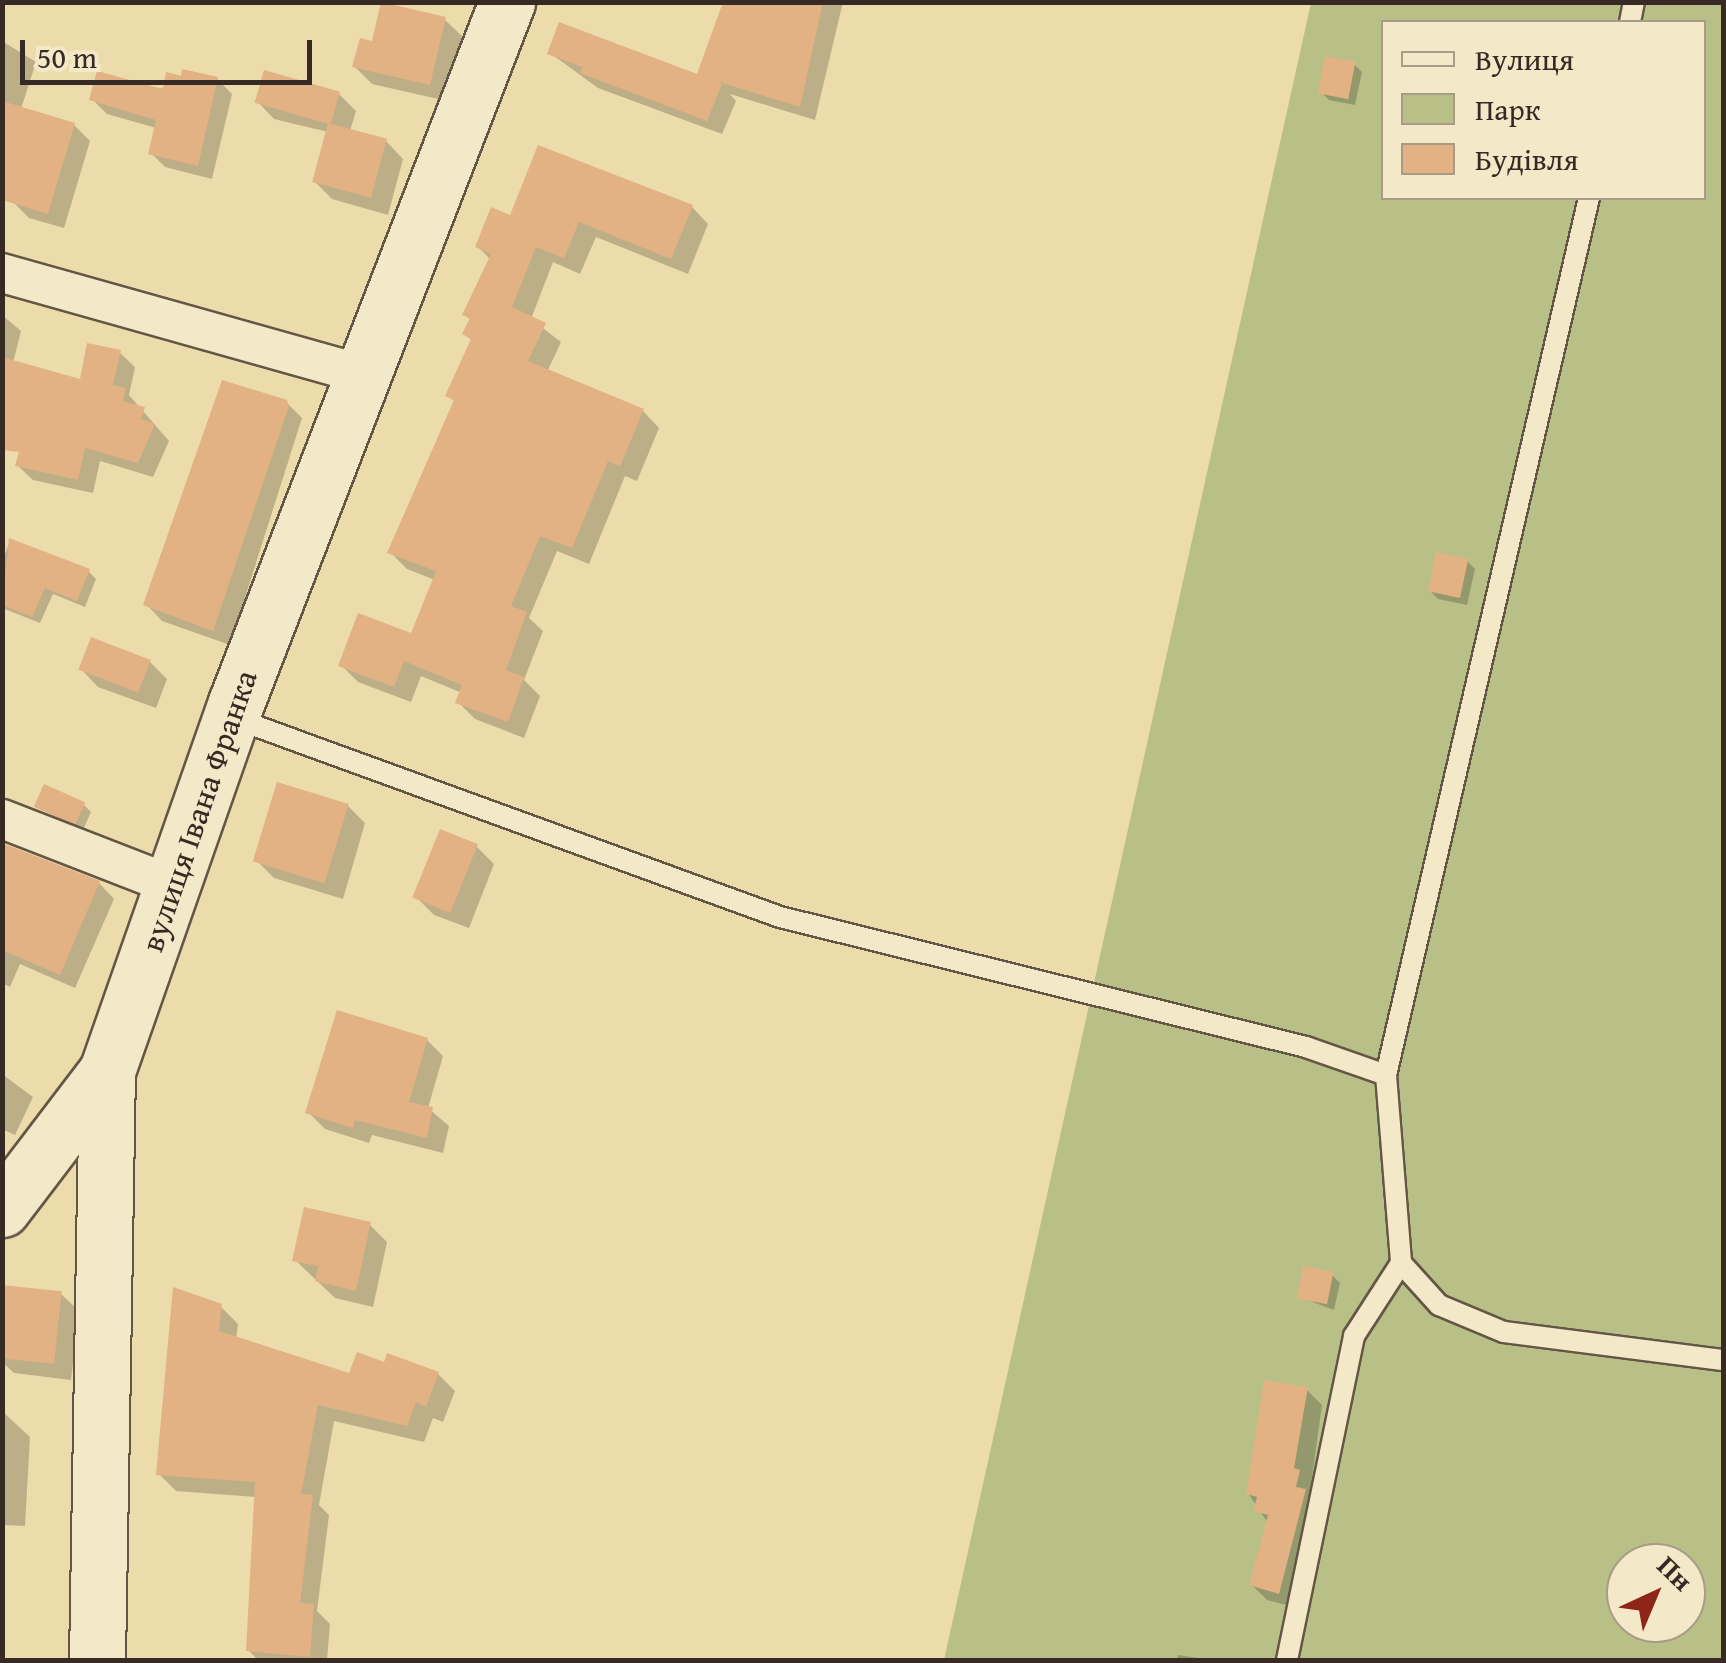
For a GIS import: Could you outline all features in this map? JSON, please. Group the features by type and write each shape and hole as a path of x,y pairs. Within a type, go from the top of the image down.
{"street":[{"name":"вулиця Івана Франка","path":"98,1660 107,1071 230,717 507,2"},
{"path":"2,273 361,374"},
{"path":"2,819 172,885"},
{"path":"2,1209 107,1071"}],"lane":[{"path":"1589,200 1386,1075 1401,1263 1439,1306 1504,1332 1724,1360"},
{"path":"230,717 780,917 1306,1047 1386,1075"},
{"path":"1287,1660 1354,1336 1401,1263"}],"green space":[{"path":"1311,3 1723,3 1723,1660 944,1660"}],"building":[{"path":"381,2 446,17 430,85 352,67 360,38 372,41"},
{"path":"723,2 823,2 800,107 716,81 722,84 707,121 580,73 582,67 547,54 559,22 697,74"},
{"path":"1325,56 1355,62 1348,99 1318,93"},
{"path":"182,69 218,77 198,166 148,154 156,120 89,100 97,71 163,89 166,72 181,76"},
{"path":"264,70 340,92 331,124 255,103"},
{"path":"2,101 75,123 48,214 2,200"},
{"path":"328,123 387,139 371,198 312,182"},
{"path":"538,145 693,205 671,259 579,222 564,258 536,247 512,307 546,323 528,361 644,409 620,466 608,461 572,548 540,536 511,606 527,612 506,670 524,677 508,722 455,703 462,685 404,661 394,687 338,666 358,613 411,633 436,571 387,553 454,400 445,396 471,339 462,334 470,318 462,315 491,254 475,247 491,207 510,215"},
{"path":"87,343 121,350 113,385 126,388 123,401 145,407 141,419 155,424 138,463 85,448 78,480 15,466 19,452 2,450 2,357 80,379"},
{"path":"222,380 287,400 289,406 213,631 143,605"},
{"path":"9,538 90,569 77,601 45,588 32,617 2,605"},
{"path":"1436,552 1468,559 1460,598 1428,591"},
{"path":"91,637 151,660 138,693 78,670"},
{"path":"277,782 349,804 324,883 253,861"},
{"path":"44,784 85,802 75,825 34,807"},
{"path":"440,829 478,844 450,913 412,898"},
{"path":"2,843 100,881 60,975 2,950"},
{"path":"337,1010 428,1038 409,1102 433,1107 427,1138 355,1120 353,1128 305,1113"},
{"path":"304,1207 371,1222 356,1291 315,1281 318,1266 292,1261"},
{"path":"1303,1266 1333,1272 1327,1304 1297,1298"},
{"path":"2,1285 62,1291 54,1364 2,1358"},
{"path":"173,1287 222,1304 219,1331 349,1373 357,1352 384,1362 387,1353 439,1372 426,1407 416,1402 407,1426 318,1405 301,1494 313,1495 300,1603 314,1604 310,1657 246,1651 255,1482 156,1475"},
{"path":"1264,1380 1308,1387 1294,1468 1300,1470 1296,1487 1306,1489 1279,1594 1249,1585 1268,1515 1253,1511 1257,1497 1246,1494"}]}
